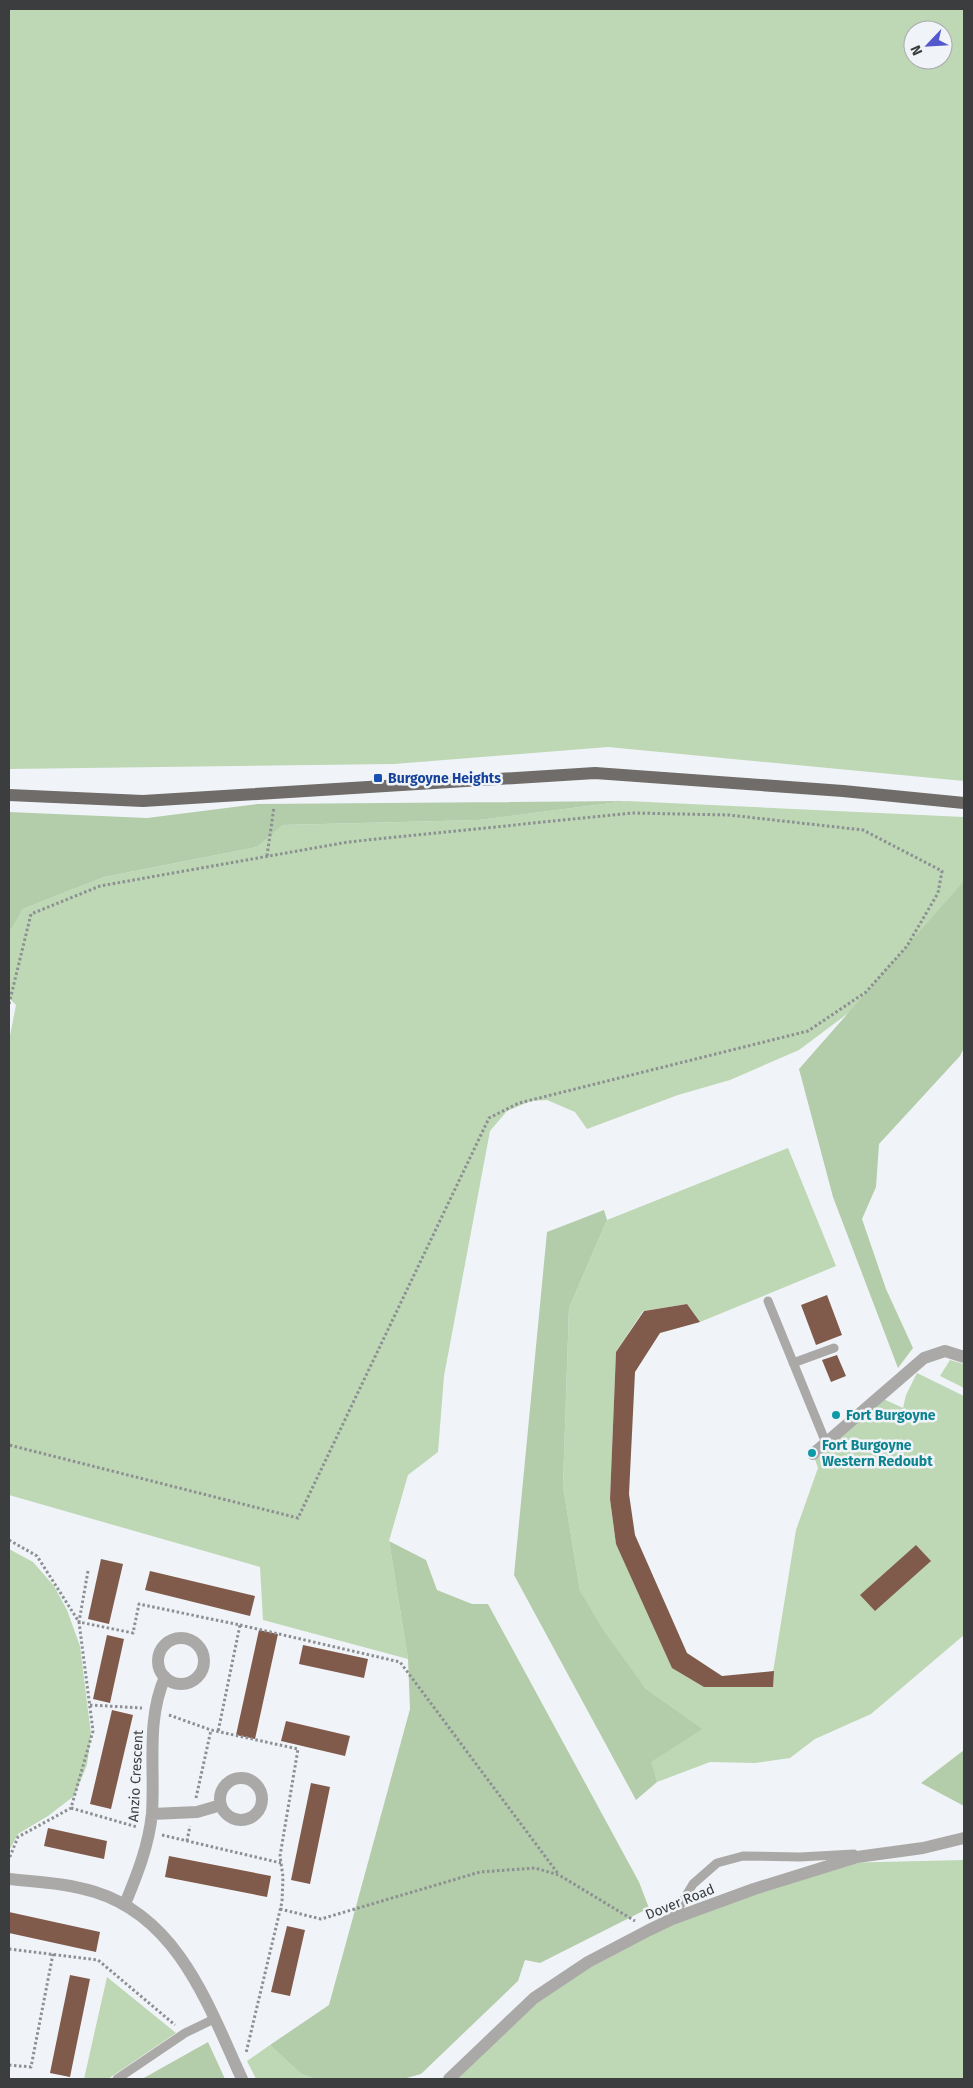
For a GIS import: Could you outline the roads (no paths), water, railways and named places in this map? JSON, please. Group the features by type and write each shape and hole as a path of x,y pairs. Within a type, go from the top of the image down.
{"main road":[{"path":"9,795 143,801 595,773 964,802"}],"street":[{"path":"813,1454 924,1358 946,1351 964,1357"},
{"name":"Anzio Crescent","path":"125,1904 141,1866 152,1814 154,1709 165,1677"},
{"path":"152,1814 192,1812 220,1805"},
{"name":"Dover Road","path":"449,2079 534,1998 588,1962 672,1919 754,1889 857,1856 923,1848 964,1838"},
{"path":"9,1879 59,1884 95,1892 125,1904 158,1931 178,1951 196,1979 241,2077"}],"lane":[{"path":"768,1301 826,1443"},
{"path":"793,1363 834,1348"},
{"path":"672,1919 693,1884 717,1864 743,1856 800,1857 892,1852"},
{"path":"117,2079 185,2033 214,2019"}],"place":[{"name":"Burgoyne Heights","path":"378,778"},
{"name":"Fort Burgoyne","path":"836,1415"},
{"name":"Fort Burgoyne Western Redoubt","path":"812,1453"}]}
